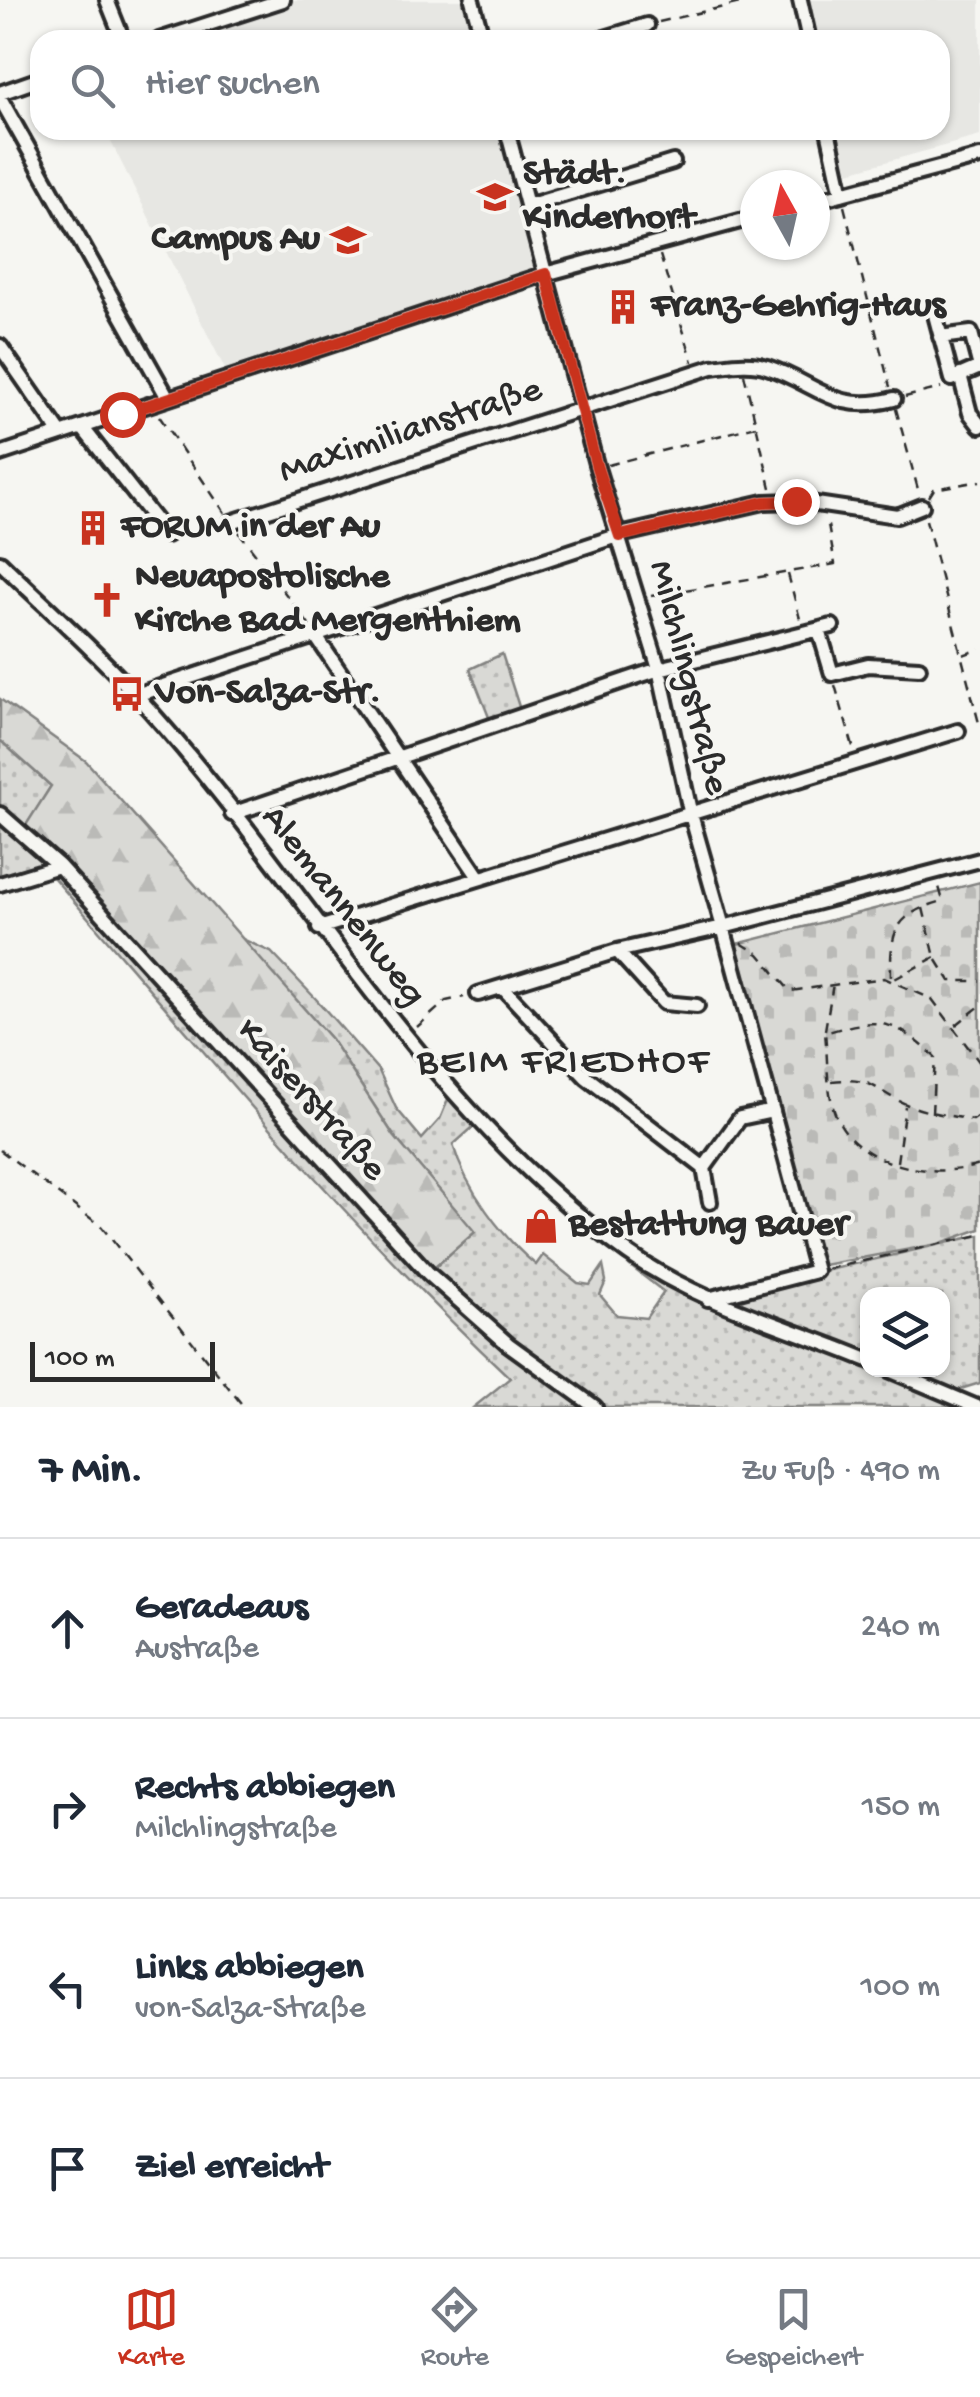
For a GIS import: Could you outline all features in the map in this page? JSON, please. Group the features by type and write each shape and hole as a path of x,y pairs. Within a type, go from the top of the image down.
{"street":[{"path":"107,0 119,30"},
{"path":"190,30 282,0"},
{"path":"472,0 480,30"},
{"path":"800,0 807,30"},
{"path":"631,30 647,25"},
{"path":"30,83 0,95 168,398"},
{"name":"Milchlingstraße","path":"510,140 597,468 659,669 690,811 816,1271"},
{"path":"830,140 842,194"},
{"path":"830,197 980,157"},
{"path":"527,206 674,162"},
{"path":"0,454 546,274 740,222"},
{"path":"934,311 940,337 970,412 980,426"},
{"path":"940,337 970,333 980,367 956,377"},
{"path":"0,346 61,434"},
{"name":"Maximilianstraße","path":"232,522 697,372 741,363 767,367 834,401 854,404 894,399"},
{"path":"82,428 167,534"},
{"path":"136,695 620,536 775,502 796,501 826,509 897,516 922,506"},
{"name":"Alemannenweg","path":"0,562 136,695 405,1038 507,1152 627,1252 708,1298 860,1357"},
{"path":"232,814 659,669 826,628 832,674 868,665 919,668"},
{"path":"315,635 478,876"},
{"path":"319,928 958,731"},
{"name":"Kaiserstraße","path":"0,814 59,866 428,1273 527,1360 595,1407"},
{"path":"478,994 617,952 725,932 980,860"},
{"path":"0,884 59,866"},
{"path":"617,952 664,1003 697,1006"},
{"path":"503,988 586,1077 704,1168 710,1202"},
{"path":"704,1168 740,1118 773,1111"},
{"path":"708,1298 816,1271"},
{"path":"906,1377 977,1407"}],"path":[{"path":"647,25 753,0"},
{"path":"845,211 980,725"},
{"path":"656,244 697,372"},
{"path":"741,363 775,502"},
{"path":"894,399 926,394 951,385 956,377"},
{"path":"597,468 756,426"},
{"path":"922,506 934,489 980,481"},
{"path":"635,598 835,564 826,509"},
{"path":"788,572 804,634"},
{"path":"962,656 980,649"},
{"path":"832,674 857,761"},
{"path":"892,981 890,951 898,924 923,906 942,901 935,872"},
{"path":"923,906 934,956 950,981 980,980"},
{"path":"725,932 759,954 790,991 834,982 892,981 932,999 980,1064"},
{"path":"892,981 934,956"},
{"path":"834,982 825,1033 836,1117 866,1154 896,1163 960,1171 980,1165"},
{"path":"405,1038 446,1000 478,994"},
{"path":"955,1026 980,1006"},
{"path":"825,1033 868,1020 906,1030 934,1057 932,1112"},
{"path":"832,1082 863,1078 906,1104 973,1120 980,1115"},
{"path":"896,1163 906,1104"},
{"path":"0,1150 102,1226 244,1407"},
{"path":"816,1271 980,1235"}],"shaded area":[{"path":"283,0 472,0 480,30 190,30"},
{"path":"800,0 980,0 980,136 838,175 830,140 950,140 950,30 807,30"},
{"name":"Campus Au","path":"110,140 510,140 545,274 230,379"}],"green space":[{"path":"502,654 522,716 492,725 470,669"},
{"path":"0,699 86,761 331,1039 394,1136 475,1232 428,1273 21,833 51,786 0,740"},
{"path":"0,740 51,786 22,832 429,1273 474,1232 394,1136 331,1039 240,938 271,952 316,999 379,1071 396,1108 422,1139 440,1119 452,1090 480,1121 453,1145 486,1211 536,1265 543,1255 578,1283 590,1285 603,1266 606,1281 600,1295 617,1315 646,1318 664,1292 629,1265 627,1252 708,1298 980,1235 980,1383 954,1391 980,1402 980,1407 474,1407 510,1378 329,1194 46,869 0,884"},
{"path":"980,882 980,1229 938,1244 818,1266 733,945"}],"place":[{"name":"Städt. Kinderhort","path":"495,197"},
{"name":"Campus Au","path":"348,240"},
{"name":"Franz-Gehrig-Haus","path":"623,307"},
{"name":"FORUM in der Au","path":"93,528"},
{"name":"Neuapostolische Kirche Bad Mergenthiem","path":"107,600"},
{"name":"Von-Salza-Str.","path":"127,694"},
{"name":"Bestattung Bauer","path":"541,1226"}],"district":[{"name":"BEIM FRIEDHOF","path":"564,1063"}],"route":[{"path":"122,414 546,274 597,468 620,536 764,502 796,501"}]}
